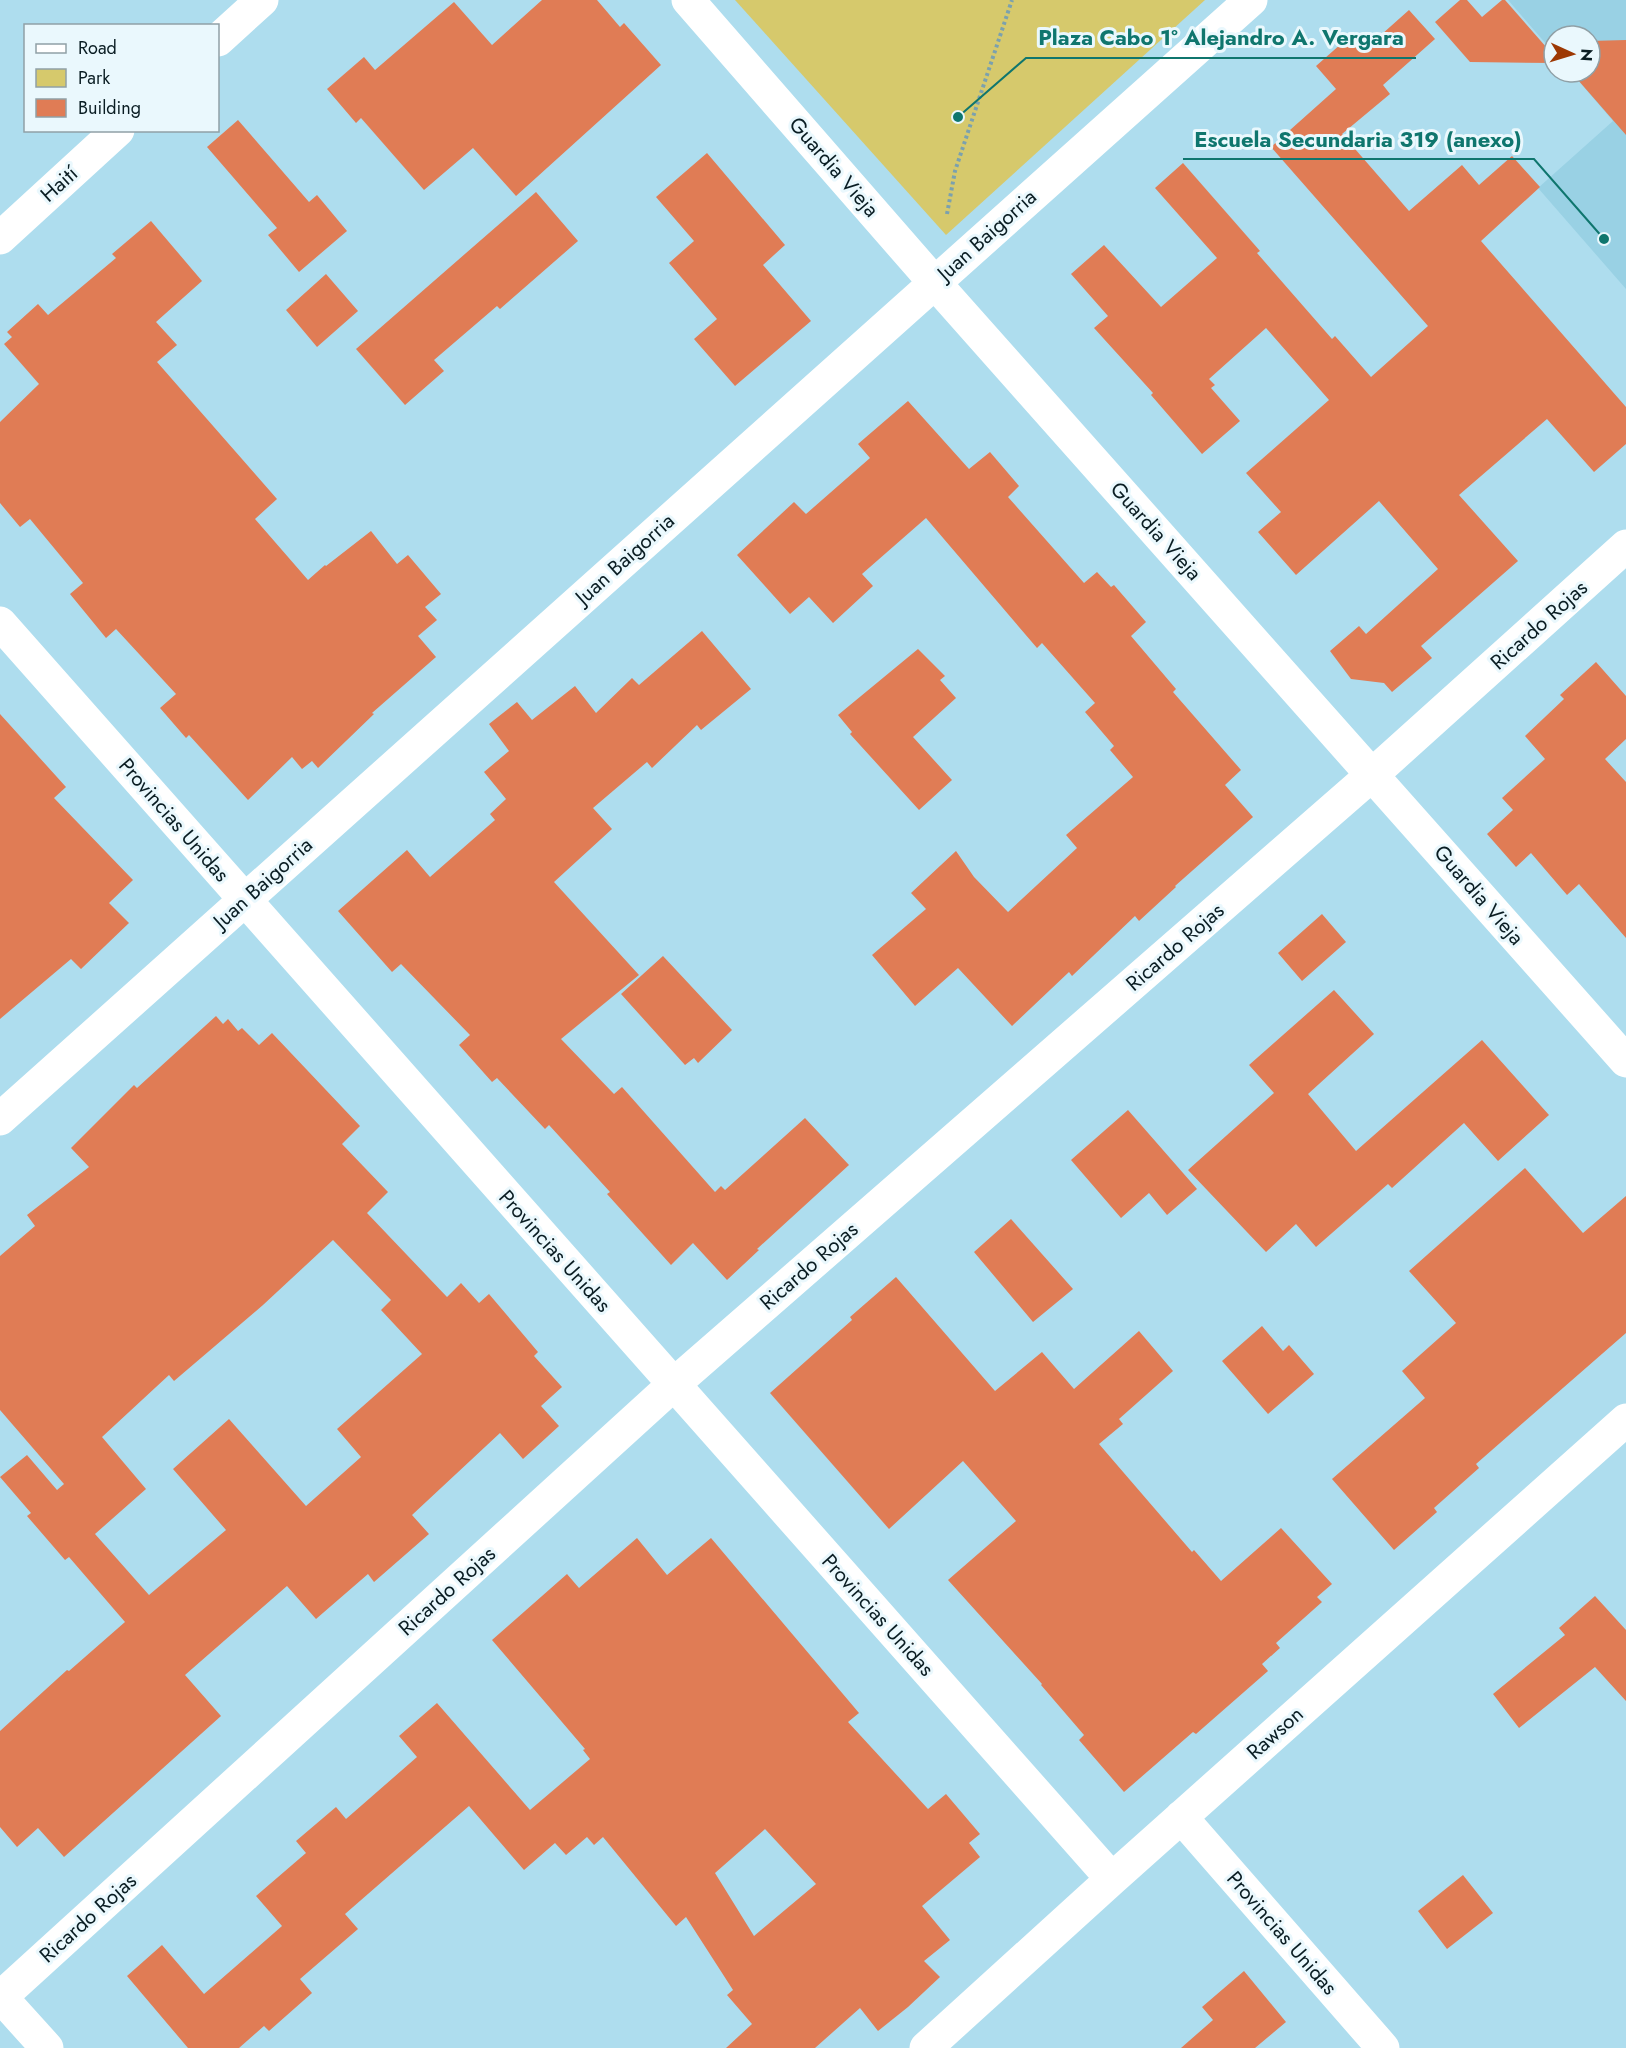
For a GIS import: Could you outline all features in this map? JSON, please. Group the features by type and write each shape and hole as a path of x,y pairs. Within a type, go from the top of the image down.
{"street":[{"path":"219,39 261,0"},
{"name":"Guardia Vieja","path":"688,0 934,282 1373,774 1626,1062"},
{"name":"Juan Baigorria","path":"0,1119 1251,0"},
{"name":"Haití","path":"0,238 116,132"},
{"name":"Ricardo Rojas","path":"1,1996 674,1385 1373,774 1626,546"},
{"name":"Provincias Unidas","path":"0,623 1112,1879"},
{"name":"Rawson","path":"926,2048 1626,1420"},
{"name":"Provincias Unidas","path":"1181,1817 1383,2048"},
{"path":"1,1996 47,2048"}],"path":[{"path":"947,216 956,171 1012,0"}],"shaded area":[{"path":"1508,0 1626,0 1626,289 1538,188 1613,121 1581,84 1602,84 1602,24 1542,24 1542,39"}],"green space":[{"path":"735,0 1205,0 946,235"}],"building":[{"path":"542,0 597,0 620,27 624,23 661,65 516,196 473,148 424,190 361,118 356,123 327,89 364,57 375,70 454,2 492,45"},
{"path":"1460,0 1467,0 1482,17 1505,0 1542,42 1542,63 1470,62 1435,22"},
{"path":"1409,10 1435,39 1383,85 1390,94 1342,134 1409,211 1462,165 1479,185 1512,156 1540,187 1481,241 1626,407 1626,444 1594,472 1547,419 1459,495 1518,561 1421,646 1432,658 1392,692 1384,683 1351,679 1330,651 1359,626 1366,634 1438,569 1379,501 1296,575 1258,532 1281,512 1246,473 1329,400 1266,328 1209,379 1215,385 1211,388 1240,421 1202,454 1151,395 1153,393 1094,328 1108,316 1071,274 1104,245 1161,307 1217,258 1155,188 1183,163 1260,251 1257,253 1332,339 1335,336 1371,377 1428,326 1271,147 1336,89 1316,66 1350,36 1363,51"},
{"path":"1626,40 1626,135 1581,84 1602,84 1602,41"},
{"path":"238,120 309,202 317,195 347,231 299,272 268,235 277,228 207,147"},
{"path":"707,153 785,245 763,265 811,321 735,386 694,339 717,319 669,263 694,241 656,197"},
{"path":"536,192 578,241 500,309 497,306 434,360 444,371 405,405 356,349"},
{"path":"151,221 202,281 156,322 177,345 157,362 277,499 255,519 308,580 371,531 397,564 408,555 441,594 425,607 437,620 418,636 436,657 372,713 374,714 318,768 312,761 302,769 292,757 248,800 189,735 186,738 160,708 176,694 116,629 106,638 70,594 83,583 30,519 20,527 0,503 0,422 39,384 4,344 12,337 7,332 38,304 48,315 116,258 112,254"},
{"path":"326,274 358,311 317,347 286,310"},
{"path":"908,401 969,469 990,452 1019,486 1008,497 1084,583 1097,572 1111,587 1114,585 1146,622 1131,636 1176,689 1173,692 1241,770 1225,785 1253,817 1139,921 1135,916 1072,976 1069,972 1012,1026 958,968 915,1006 872,955 926,909 911,893 956,851 974,877 1008,912 1077,848 1066,835 1133,777 1110,750 1114,746 1085,712 1095,703 1042,643 1037,648 926,518 862,574 873,586 833,623 809,597 790,614 737,555 794,502 806,514 870,458 858,444"},
{"path":"702,631 751,689 701,730 697,725 652,768 647,762 593,808 612,829 554,882 639,975 561,1039 614,1094 622,1087 715,1192 721,1186 725,1190 805,1118 849,1165 757,1249 759,1250 727,1280 693,1243 671,1265 607,1194 610,1192 549,1125 545,1129 497,1078 492,1082 459,1045 470,1035 401,964 392,972 338,911 407,850 430,877 495,820 490,814 506,799 484,772 509,751 489,724 517,702 532,720 575,686 596,713 632,678 639,685"},
{"path":"918,649 945,676 940,680 956,698 913,737 952,780 919,810 850,734 852,732 838,715"},
{"path":"1596,662 1626,696 1626,739 1605,759 1626,782 1626,938 1579,884 1567,895 1531,853 1516,867 1487,834 1513,810 1502,798 1545,759 1525,736 1564,699 1560,695"},
{"path":"0,714 66,787 54,798 133,880 109,903 129,923 81,969 71,959 0,1019"},
{"path":"1322,914 1346,942 1302,981 1278,953"},
{"path":"663,956 732,1030 698,1063 694,1058 685,1065 621,994"},
{"path":"1334,990 1374,1034 1308,1094 1356,1151 1482,1040 1549,1115 1498,1161 1464,1123 1392,1188 1388,1184 1316,1247 1296,1224 1266,1252 1188,1170 1274,1093 1249,1065"},
{"path":"216,1016 223,1024 228,1019 238,1031 242,1028 259,1045 272,1033 360,1126 342,1144 388,1192 367,1213 447,1297 461,1283 479,1303 489,1294 538,1352 534,1356 562,1387 541,1406 559,1426 523,1459 500,1433 412,1515 429,1534 374,1582 368,1574 316,1619 287,1586 185,1675 221,1716 64,1857 38,1828 17,1847 0,1827 0,1731 67,1670 69,1671 125,1622 69,1557 65,1560 27,1516 31,1513 0,1477 27,1455 57,1490 64,1484 0,1410 0,1256 35,1226 27,1215 89,1167 71,1148 134,1085 137,1088","holes":["333,1240 391,1300 381,1310 422,1354 337,1429 361,1457 306,1506 229,1419 173,1469 226,1530 149,1595 95,1534 146,1489 102,1437 169,1375 174,1381 263,1305"]},
{"path":"1128,1110 1197,1189 1167,1215 1149,1193 1121,1218 1071,1160"},
{"path":"1525,1168 1583,1233 1626,1196 1626,1333 1476,1464 1479,1468 1434,1508 1437,1512 1394,1550 1332,1479 1425,1398 1402,1371 1456,1323 1409,1271"},
{"path":"1011,1219 1073,1289 1033,1322 974,1252"},
{"path":"896,1277 995,1391 1042,1352 1074,1389 1139,1331 1173,1371 1119,1419 1123,1424 1099,1444 1192,1552 1194,1550 1221,1581 1281,1528 1332,1584 1317,1597 1322,1602 1276,1643 1280,1648 1262,1664 1268,1671 1196,1734 1193,1732 1124,1792 1079,1740 1084,1735 1042,1684 948,1580 1016,1521 963,1461 889,1529 770,1393 852,1320 850,1317"},
{"path":"1262,1326 1283,1351 1289,1345 1314,1374 1268,1414 1222,1361"},
{"path":"637,1538 667,1575 711,1538 859,1713 848,1722 928,1809 946,1794 980,1834 969,1843 980,1857 922,1906 950,1940 924,1961 940,1977 878,2031 860,2008 815,2048 726,2048 752,2024 727,1995 733,1990 686,1917 676,1926 603,1837 594,1845 587,1837 566,1855 555,1843 524,1870 469,1806 345,1914 358,1929 300,1979 312,1993 269,2031 264,2026 239,2048 188,2048 127,1976 162,1945 204,1994 282,1926 256,1896 306,1853 296,1841 336,1807 346,1819 417,1757 399,1736 437,1703 530,1810 590,1759 583,1750 585,1749 492,1640 567,1574 579,1588","holes":["765,1829 816,1884 754,1936 715,1873"]},
{"path":"1595,1596 1626,1630 1626,1701 1595,1667 1519,1728 1493,1694 1565,1635 1559,1628"},
{"path":"1463,1875 1493,1913 1447,1949 1418,1911"},
{"path":"1244,1971 1286,2022 1255,2048 1181,2048 1213,2020 1202,2007"}],"place":[{"name":"Plaza Cabo 1° Alejandro A. Vergara","path":"958,117"},
{"name":"Escuela Secundaria 319 (anexo)","path":"1604,239"}]}
